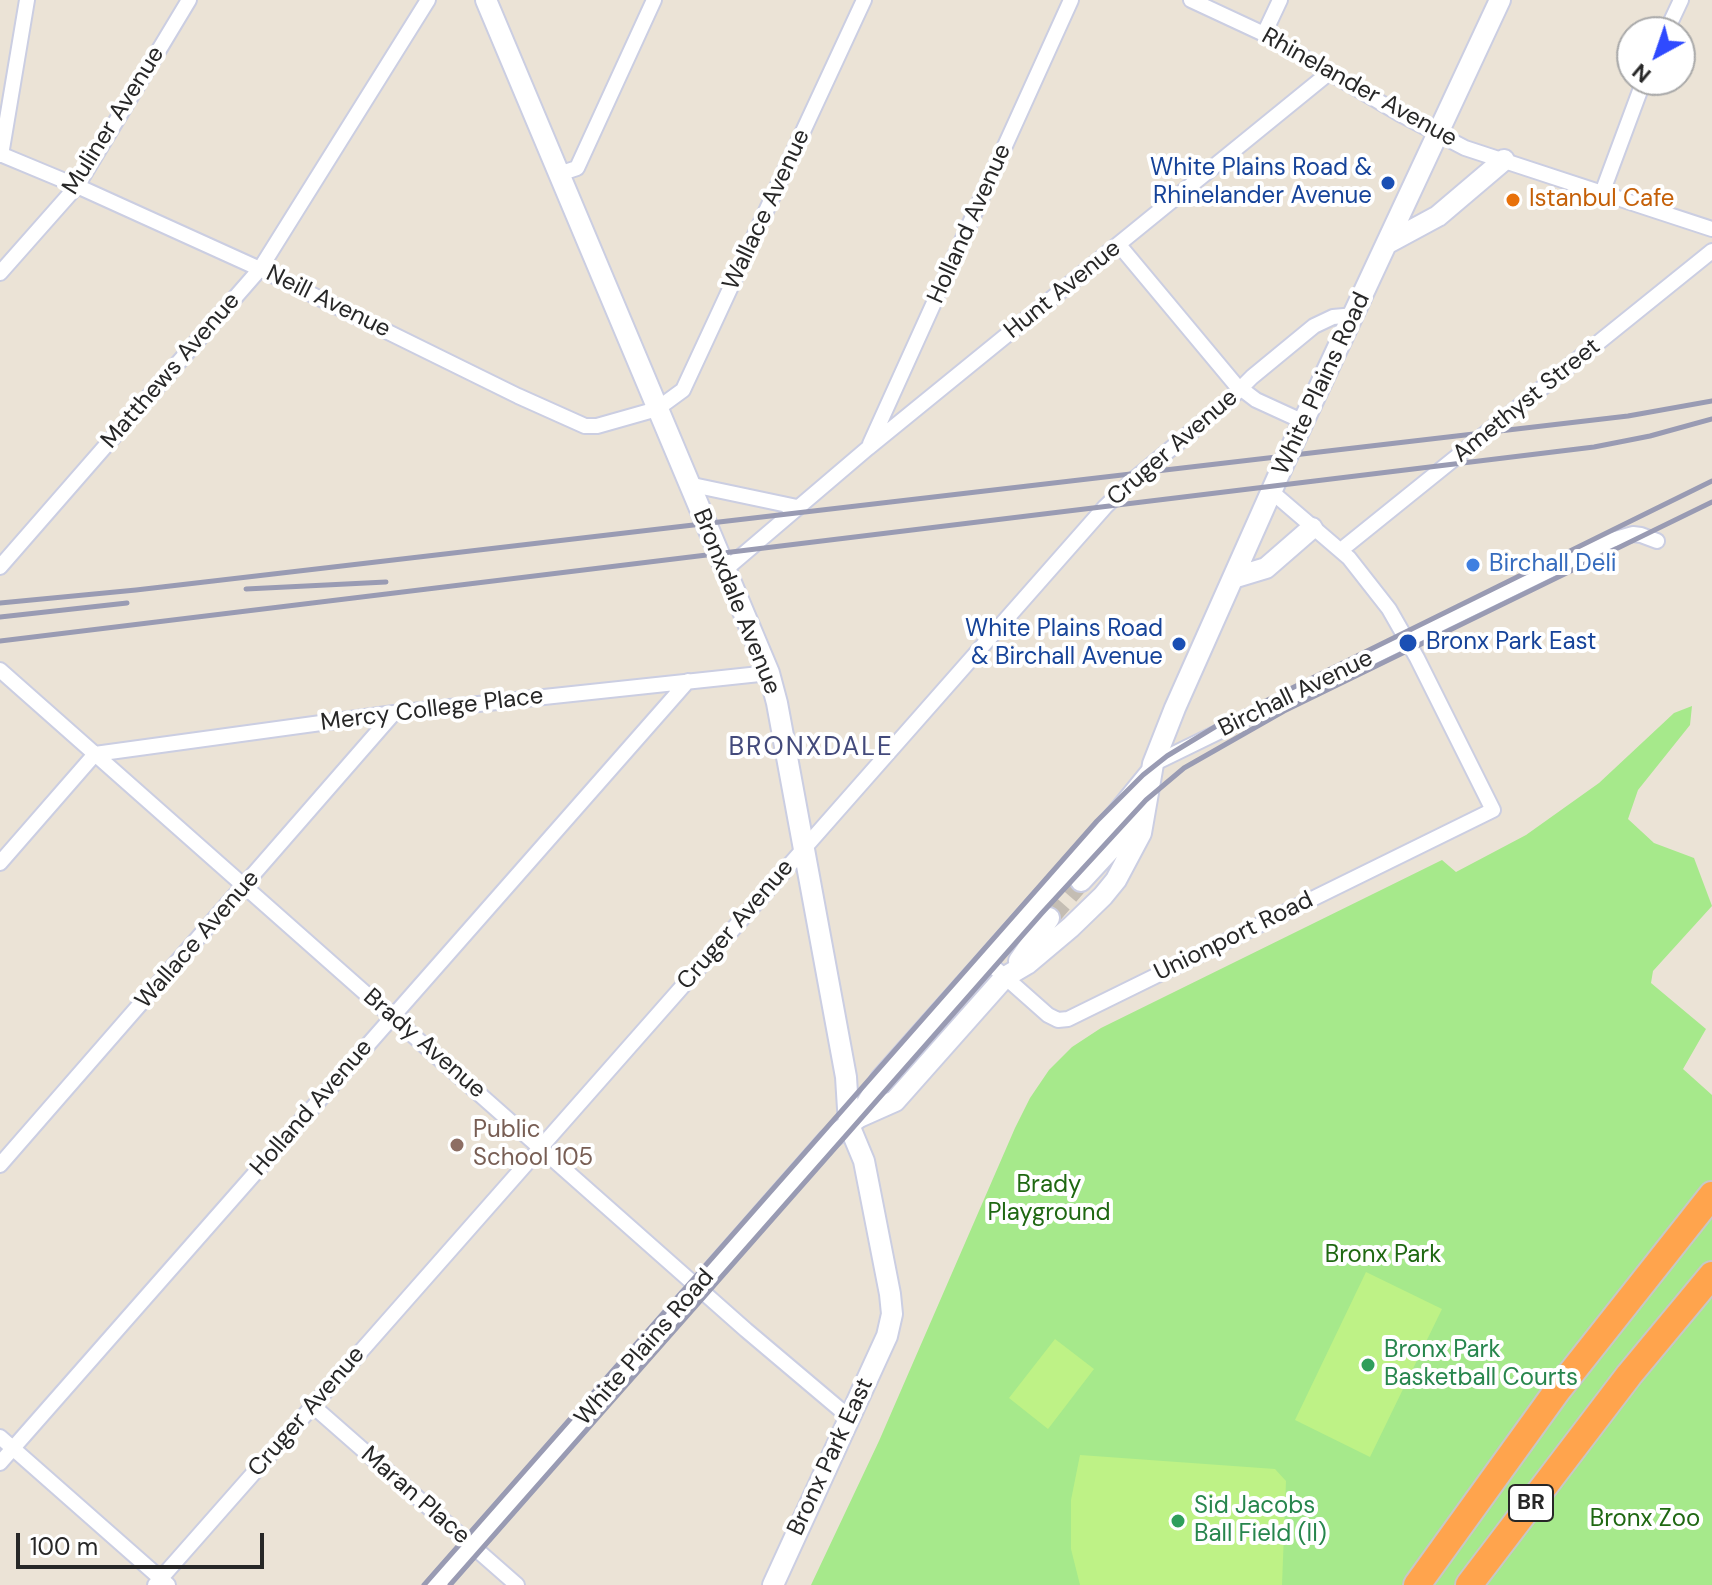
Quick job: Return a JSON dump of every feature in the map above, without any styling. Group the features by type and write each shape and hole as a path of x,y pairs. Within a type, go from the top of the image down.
{"highway":[{"name":"BR","path":"1417,1585 1557,1391 1712,1195"},
{"name":"BR","path":"1469,1585 1593,1422 1712,1275"},
{"path":"1492,1585 1554,1500 1593,1422"}],"main road":[{"name":"Bronxdale Avenue","path":"486,0 769,673 854,1121 888,1280 892,1305 889,1329"},
{"name":"White Plains Road","path":"1008,974 1027,964 1103,896 1141,833 1152,776 1175,708 1500,0"},
{"path":"1388,243 1438,216 1504,160"},
{"path":"1233,578 1266,568 1312,528"},
{"name":"White Plains Road","path":"1081,881 1118,841 1152,776"},
{"name":"White Plains Road","path":"854,1121 881,1079 1152,776"},
{"name":"White Plains Road","path":"437,1585 828,1140 854,1121 895,1101 1008,974 1049,918"},
{"name":"Bronx Park East","path":"773,1585 889,1329"}],"street":[{"path":"1,154 27,0"},
{"name":"Muliner Avenue","path":"0,273 77,186 189,0"},
{"name":"Matthews Avenue","path":"0,567 260,269 428,0"},
{"path":"559,174 577,168 654,0"},
{"name":"Wallace Avenue","path":"657,409 683,390 864,0"},
{"name":"Holland Avenue","path":"868,448 1071,0"},
{"name":"Rhinelander Avenue","path":"1191,0 1264,34 1465,148 1712,229"},
{"path":"1264,34 1280,0"},
{"name":"Hunt Avenue","path":"726,569 868,448 1330,72"},
{"path":"1602,193 1638,96"},
{"name":"Neill Avenue","path":"1,154 260,269 585,426 597,426 657,409"},
{"path":"1119,245 1240,389 1256,400 1304,422"},
{"name":"Amethyst Street","path":"1341,550 1712,251"},
{"name":"Cruger Avenue","path":"161,1583 540,1147 1105,507 1264,366 1321,321 1340,315 1355,315"},
{"path":"688,484 797,507"},
{"path":"1272,492 1341,550 1365,576 1407,640"},
{"name":"Birchall Avenue","path":"1152,776 1407,640 1612,540 1633,534 1657,541"},
{"name":"Unionport Road","path":"987,961 1008,974 1053,1019 1068,1019 1493,810 1407,640"},
{"name":"Brady Avenue","path":"0,670 849,1417"},
{"name":"Mercy College Place","path":"95,754 394,713 769,673"},
{"name":"Holland Avenue","path":"0,1463 688,681"},
{"name":"Wallace Avenue","path":"0,1165 394,713"},
{"path":"0,863 95,754"},
{"name":"Maran Place","path":"313,1406 517,1585"},
{"path":"0,1437 161,1583"}],"green space":[{"name":"Bronx Park","path":"1692,706 1690,725 1638,790 1628,819 1654,843 1694,858 1712,906 1653,971 1651,983 1706,1029 1683,1069 1712,1095 1712,1585 811,1585 879,1441 1015,1128 1049,1070 1072,1047 1101,1028 1442,860 1456,872 1526,835 1599,783 1674,713"},
{"name":"Bronx Park Basketball Courts","path":"1366,1272 1442,1309 1370,1457 1295,1420"},
{"path":"1055,1339 1094,1369 1048,1429 1009,1398"},
{"name":"Sid Jacobs Ball Field (II)","path":"1080,1455 1275,1469 1286,1481 1282,1585 1080,1585 1071,1549 1071,1500"}],"tunnel":[{"path":"1049,918 1081,881"}],"railway":[{"path":"0,603 136,590 1628,416 1712,401"},
{"path":"0,641 1594,447 1712,419"},
{"path":"424,1585 1097,821 1143,775 1167,756 1223,722 1712,481"},
{"path":"450,1585 1042,913 1146,800 1184,768 1284,711 1712,502"},
{"path":"246,589 386,582"},
{"path":"0,617 127,603"}],"place":[{"name":"White Plains Road & Rhinelander Avenue","path":"1388,183"},
{"name":"Istanbul Cafe","path":"1513,200"},
{"name":"Birchall Deli","path":"1473,565"},
{"name":"Bronx Park East","path":"1408,643"},
{"name":"White Plains Road & Birchall Avenue","path":"1179,644"},
{"name":"Public School 105","path":"457,1145"},
{"name":"Bronx Park Basketball Courts","path":"1368,1365"},
{"name":"Sid Jacobs Ball Field (II)","path":"1178,1521"}],"district":[{"name":"BRONXDALE","path":"811,748"}],"park label":[{"name":"Brady Playground","path":"1049,1200"},
{"name":"Bronx Zoo","path":"1645,1520"}]}
